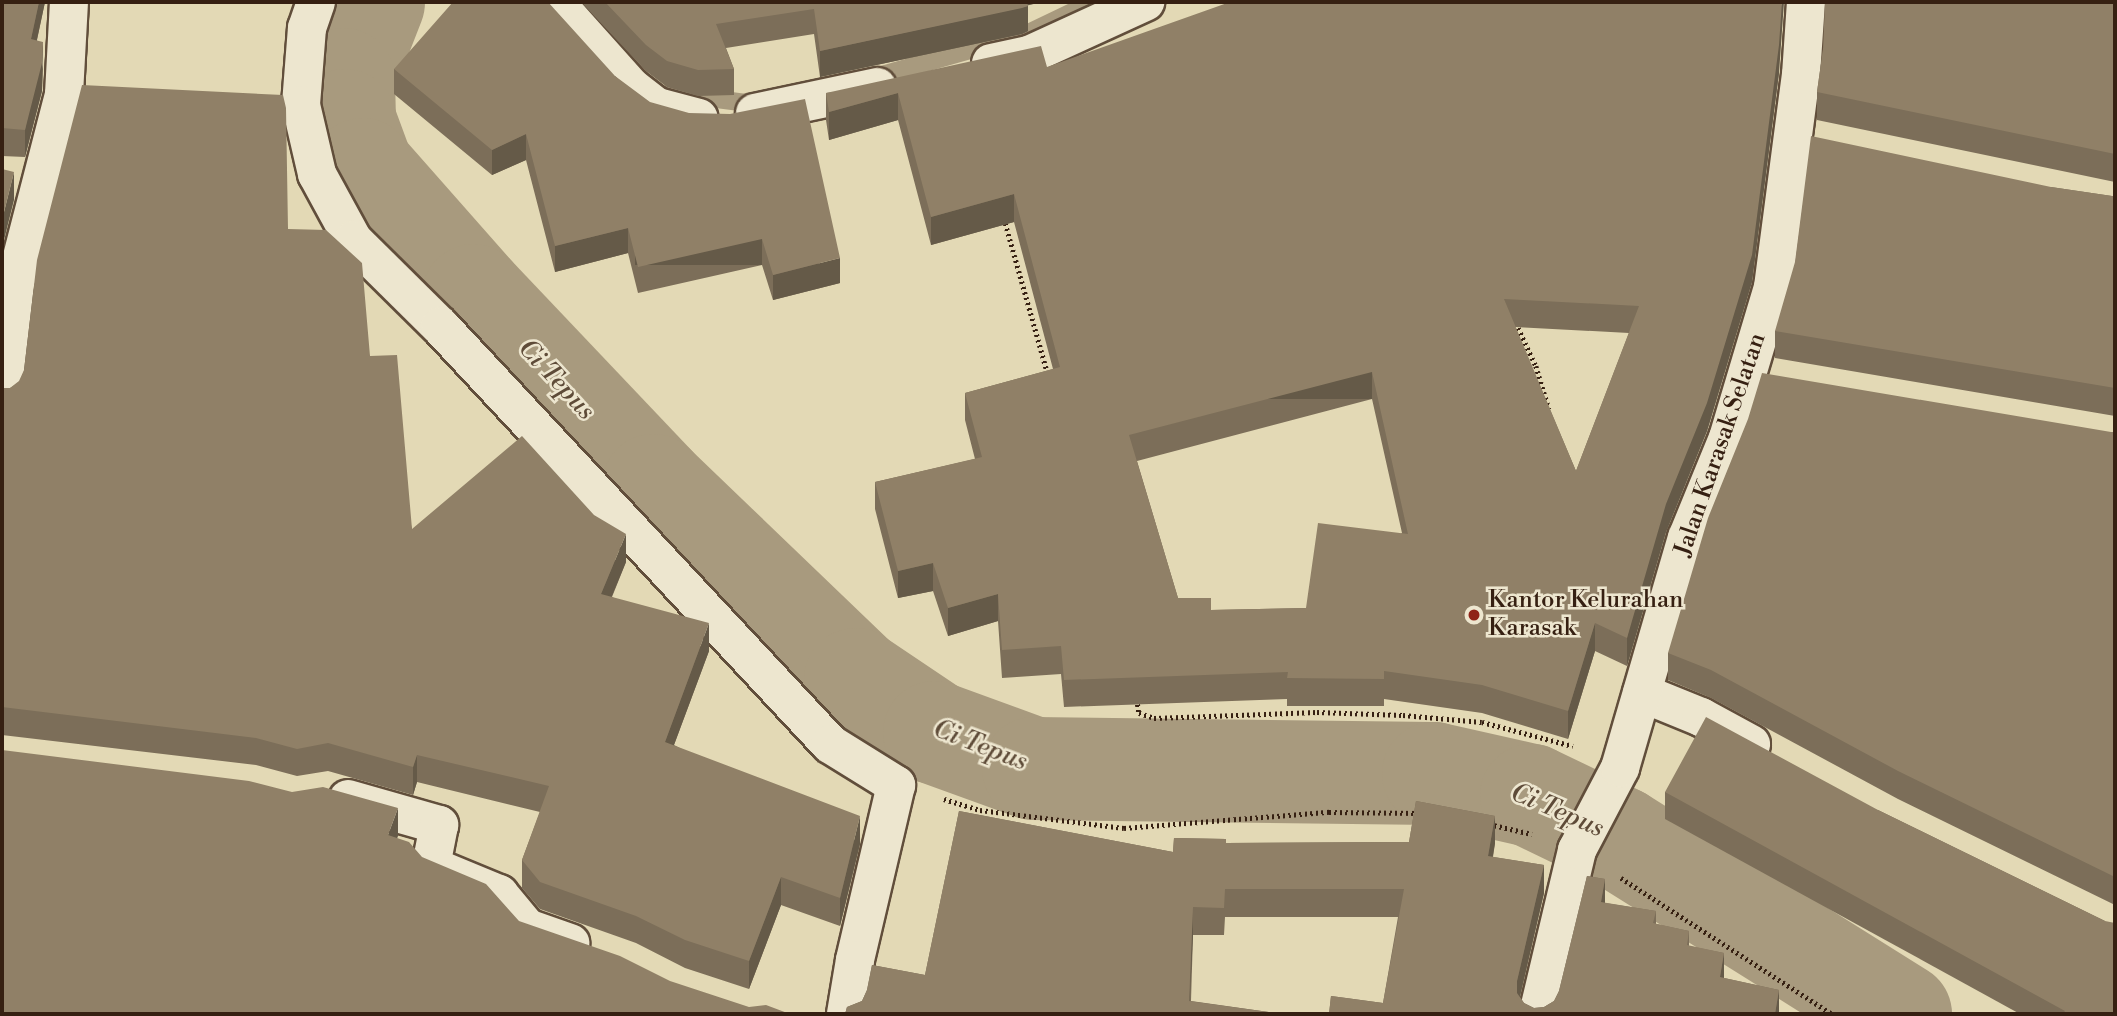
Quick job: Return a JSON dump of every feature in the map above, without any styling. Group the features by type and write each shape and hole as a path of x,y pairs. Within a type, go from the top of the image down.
{"street":[{"path":"2,388 15,284 64,93 69,2"},
{"path":"316,2 307,28 301,105 317,174 353,240 440,326 830,744 896,785 855,960 846,1014"},
{"path":"555,2 631,87 657,107 695,118 730,118 908,80"},
{"path":"963,69 1029,55 1144,2"},
{"name":"Jalan Karasak Selatan","path":"1538,1014 1582,841 1620,763 1688,538 1728,438 1773,287 1801,75 1806,2"},
{"path":"1792,137 1831,145"},
{"path":"2,176 43,182"},
{"path":"1747,376 1788,383"},
{"path":"1642,693 1701,717 1783,761"},
{"path":"310,796 323,792 439,825 431,866 499,894 527,928 603,955"}],"path":[{"path":"1003,213 1051,383"},
{"path":"1514,318 1536,366 1552,418"},
{"path":"1136,689 1139,713 1154,718 1317,712 1482,722 1620,763"},
{"path":"896,785 980,810 1124,828 1329,812 1421,813"},
{"path":"1476,822 1582,841 1832,1014"}],"building":[{"path":"2,2 39,2 31,39 43,42 42,63 25,130 2,128"},
{"path":"453,2 548,2 615,76 650,102 689,113 730,114 805,99 840,258 773,275 762,239 638,267 628,228 555,246 526,134 492,150 394,69"},
{"path":"605,2 1027,2 1028,6 820,51 814,9 716,24 734,69 698,70 667,61 646,45"},
{"path":"1230,2 1782,2 1752,255 1707,403 1666,504 1627,638 1595,623 1568,711 1482,685 1384,671 1384,679 1287,678 1288,672 1064,680 1061,646 1002,650 998,594 948,608 933,563 898,571 875,482 982,457 965,393 1060,367 1014,194 931,217 898,93 829,112 826,93 1041,46 1047,67","holes":["1504,299 1639,306 1576,471","1372,372 1408,534 1318,523 1306,608 1211,610 1211,598 1178,598 1129,435"]},
{"path":"1825,2 2115,2 2115,154 1817,92 1823,49"},
{"path":"82,85 283,95 286,108 288,229 326,230 362,263 370,356 397,355 412,529 522,436 594,515 626,534 601,594 709,623 665,742 860,816 840,898 781,877 749,961 685,940 636,916 540,882 522,860 549,786 417,755 413,767 328,743 297,749 256,738 2,707 2,388 10,388 19,381 24,370 37,260"},
{"path":"1811,136 2051,187 2115,196 2115,388 1775,331 1795,262"},
{"path":"2,169 14,172 2,220"},
{"path":"1762,373 2115,432 2115,877 1898,771 1711,670 1668,653 1708,518 1748,419"},
{"path":"1706,717 1878,810 2105,921 2115,923 2115,1014 2063,1014 2065,1011 1665,792"},
{"path":"2,750 249,781 292,792 323,787 398,808 388,835 409,842 422,857 486,884 519,921 620,956 670,981 749,1007 766,1005 790,1014 2,1014"},
{"path":"1416,801 1495,816 1488,856 1544,865 1517,981 1517,993 1524,1003 1534,1008 1544,1007 1554,1001 1559,991 1587,876 1605,879 1601,902 1656,911 1653,923 1689,931 1687,945 1724,953 1720,977 1779,990 1775,1014 1329,1014 1331,996 1383,1003 1404,889 1225,889 1224,908 1193,907 1189,1001 1283,1014 845,1014 847,1007 862,1001 872,965 925,975 959,811 1173,852 1174,838 1226,839 1226,843 1409,842"}],"waterway":[{"name":"Ci Tepus","path":"373,2 343,79 344,120 362,169 473,295 653,485 855,679 934,732 1033,768 1433,773 1531,795 1618,837 1900,1014"},
{"path":"868,79 1026,34 1093,2"},
{"path":"670,93 763,105"}],"place":[{"name":"Kantor Kelurahan Karasak","path":"1474,615"}]}
